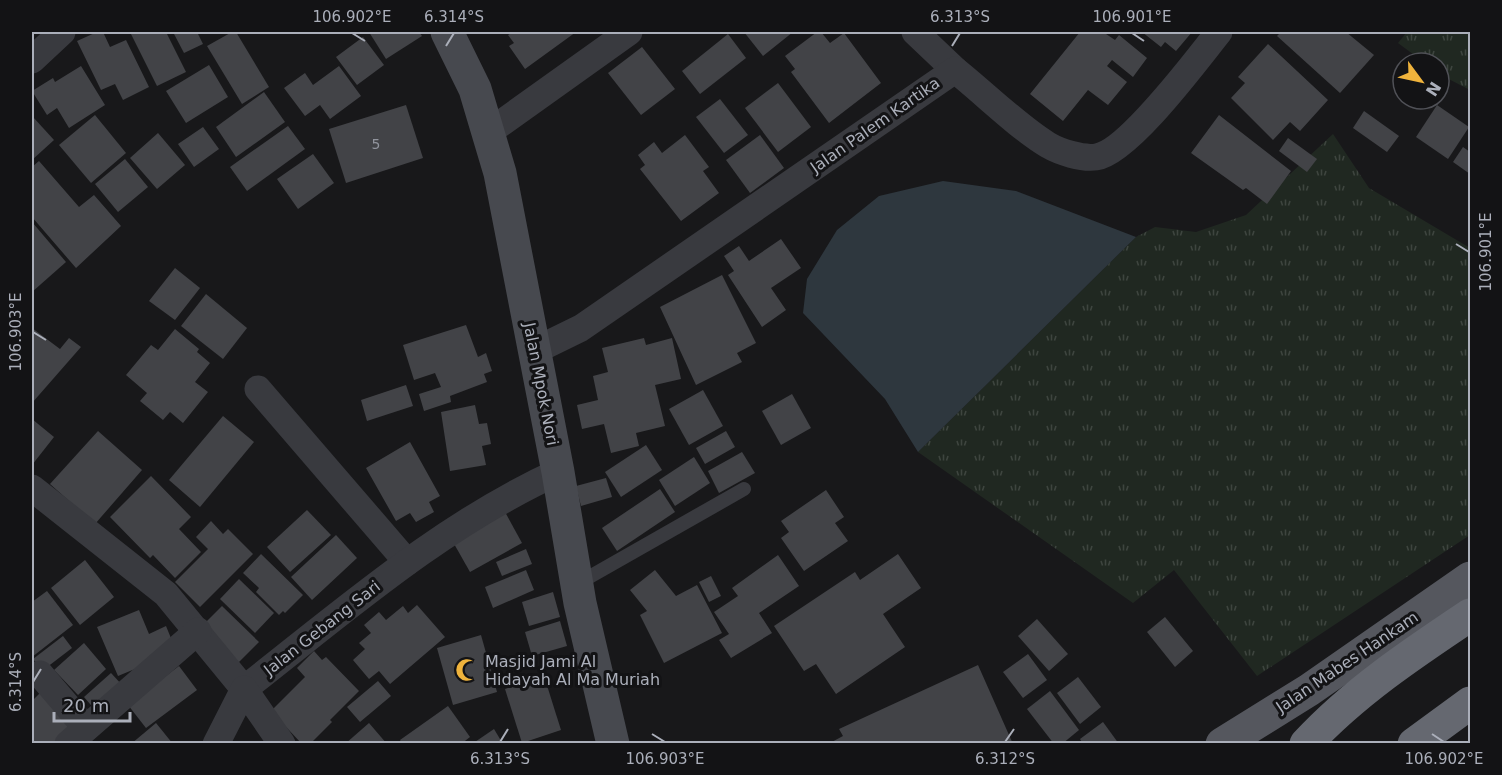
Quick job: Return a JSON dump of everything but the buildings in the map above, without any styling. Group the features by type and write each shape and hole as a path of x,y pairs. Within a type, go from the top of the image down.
{"highway":[{"path":"1306,744 1321,728 1410,655 1470,615"},
{"path":"1414,744 1470,703"}],"main road":[{"name":"Jalan Mpok Nori","path":"447,32 474,89 500,173 558,472 577,584 613,744"},
{"name":"Jalan Mabes Hankam","path":"1222,744 1309,690 1470,578"}],"street":[{"path":"489,132 629,32"},
{"path":"915,32 955,70"},
{"name":"Jalan Palem Kartika","path":"534,351 581,328 955,70 1048,145 1080,156 1097,157 1116,147 1143,122 1220,32"},
{"path":"258,389 407,562"},
{"name":"Jalan Gebang Sari","path":"244,689 407,562 516,491 558,472"},
{"path":"32,488 166,594 244,689 282,744"},
{"path":"40,674 77,736 198,631"},
{"path":"216,744 244,689"}],"lane":[{"path":"577,584 744,489"}],"green space":[{"path":"1407,32 1470,32 1470,90 1451,80 1451,51 1409,51 1398,43"},
{"path":"1333,134 1369,188 1470,248 1470,535 1257,676 1174,570 1133,603 918,452 1136,237 1155,227 1196,232 1246,215"}],"shaded area":[{"path":"943,181 1016,191 1136,237 918,452 885,399 803,313 807,279 837,230 879,196"}],"place":[{"name":"Masjid Jami Al Hidayah Al Ma Muriah","path":"467,670"}]}
